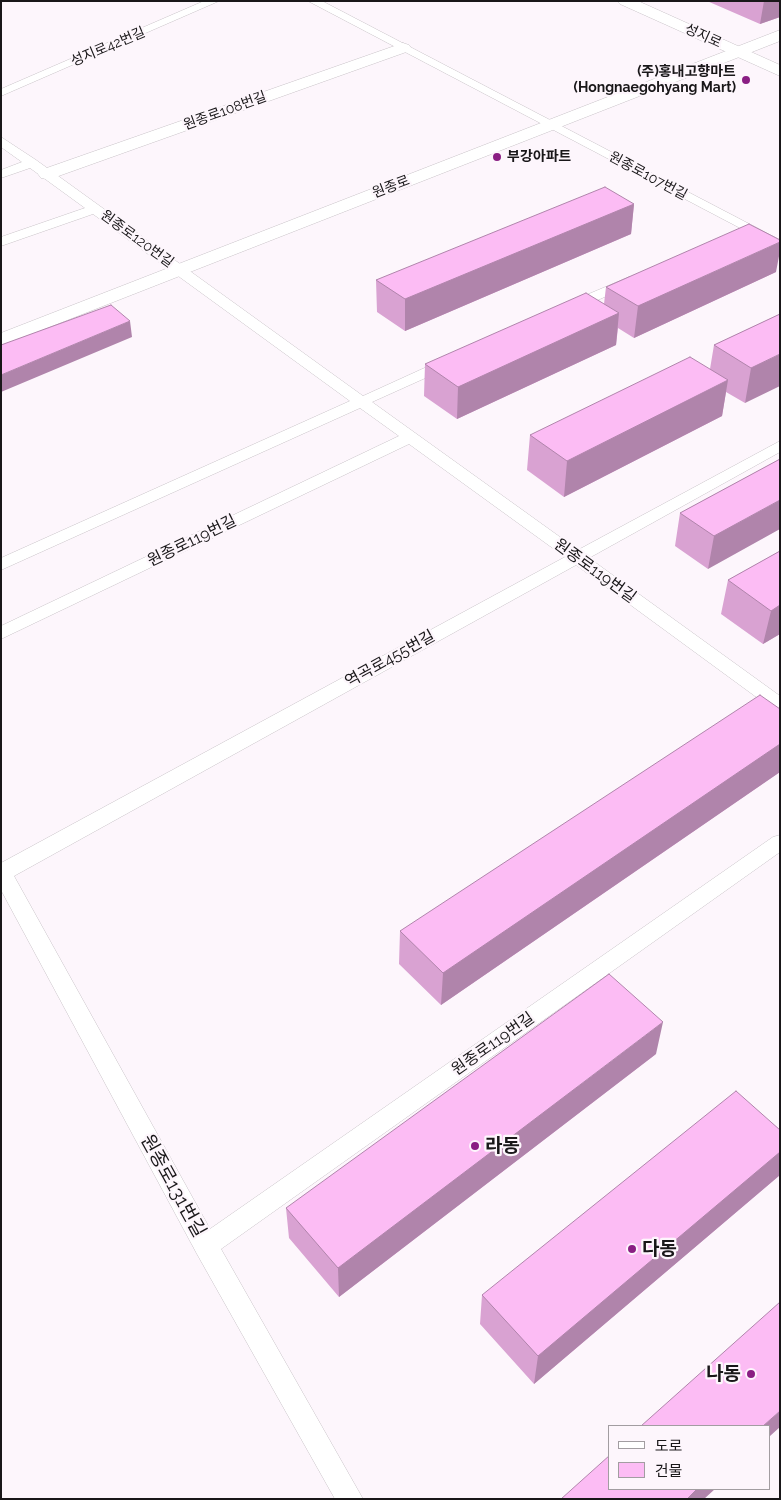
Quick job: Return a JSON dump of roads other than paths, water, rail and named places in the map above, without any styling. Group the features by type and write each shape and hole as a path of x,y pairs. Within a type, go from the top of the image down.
{"street":[{"name":"성지로","path":"626,1 780,71"},
{"name":"원종로","path":"1,340 780,35"},
{"name":"원종로108번길","path":"48,174 403,48"}],"lane":[{"name":"성지로42번길","path":"1,94 214,1"},
{"path":"314,1 550,125"},
{"name":"원종로107번길","path":"550,125 780,245"},
{"name":"원종로120번길","path":"1,141 180,270"},
{"path":"1,174 32,164"},
{"name":"원종로120번길","path":"1,242 95,209"},
{"path":"728,236 746,228"},
{"name":"원종로119번길","path":"180,270 780,705"},
{"path":"558,313 639,276"},
{"path":"1,565 460,357"},
{"name":"원종로119번길","path":"1,633 410,437"},
{"name":"역곡로455번길","path":"2,872 780,446"},
{"name":"원종로119번길","path":"206,1246 780,842"},
{"name":"원종로131번길","path":"2,872 206,1246 350,1499"}],"place":[{"name":"(주)홍내고향마트 (Hongnaegohyang Mart)","path":"746,80"},
{"name":"부강아파트","path":"497,157"},
{"name":"라동","path":"475,1146"},
{"name":"다동","path":"632,1249"},
{"name":"나동","path":"751,1374"}]}
